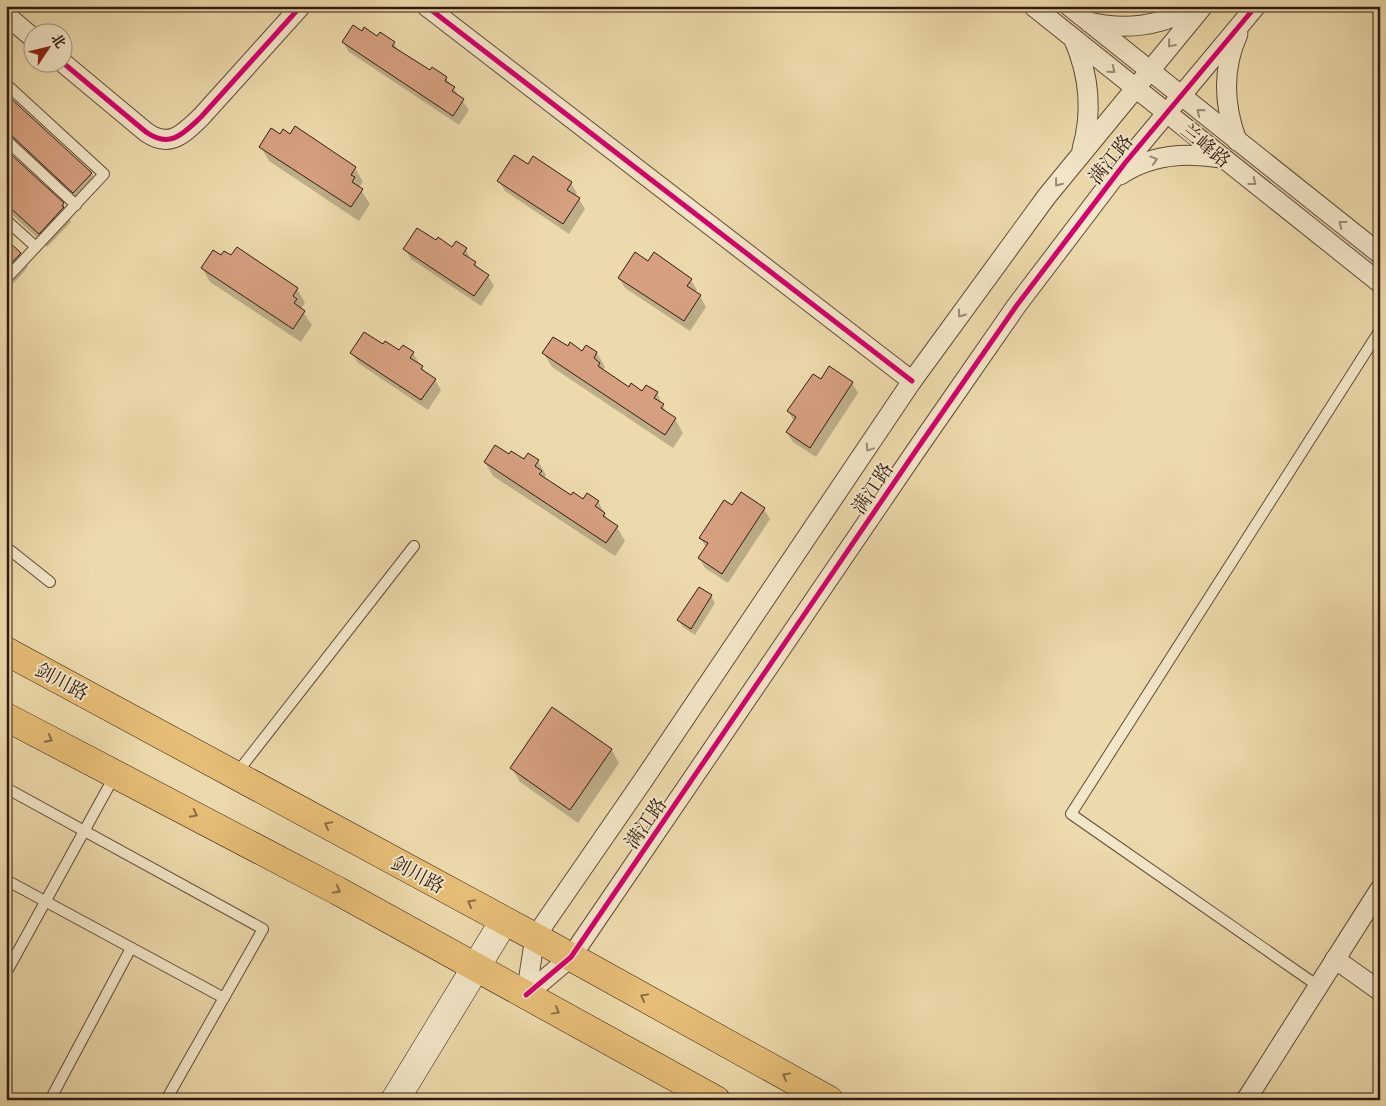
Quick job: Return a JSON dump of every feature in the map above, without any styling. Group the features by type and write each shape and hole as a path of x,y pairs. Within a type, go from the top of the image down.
{"highway":[{"name":"剑川路","path":"6,651 535,937 829,1100"},
{"path":"6,717 329,886 716,1100"}],"street":[{"path":"72,70 146,132 160,140 172,139 185,132 201,117 301,6"},
{"path":"426,6 912,381"},
{"name":"兰峰路","path":"1034,6 1221,158 1380,283"},
{"name":"兰峰路","path":"1069,6 1237,142 1380,254"},
{"path":"1088,21 1119,27 1143,26 1167,20 1196,6"},
{"name":"满江路","path":"526,995 535,937 878,434 912,381 1016,238 1081,154 1203,6"},
{"path":"1237,142 1226,100 1227,70 1236,40 1253,9"},
{"name":"满江路","path":"526,995 571,957 954,394 1043,269 1110,182 1253,9"},
{"path":"6,15 22,29"},
{"path":"1073,38 1084,68 1089,100 1087,127 1081,154"},
{"path":"1110,182 1125,172 1157,158 1189,154 1221,158"},
{"path":"1246,1100 1380,889"},
{"path":"395,1100 504,921"},
{"path":"1335,959 1380,991"}],"lane":[{"path":"6,84 104,174 6,279"},
{"path":"6,140 76,205"},
{"path":"6,220 36,247"},
{"path":"1318,986 1071,814 1380,330"},
{"path":"236,775 414,546"},
{"path":"6,547 50,582"},
{"path":"6,973 115,774"},
{"path":"6,788 263,929 166,1100"},
{"path":"6,880 224,998"},
{"path":"50,1100 132,948"}],"building":[{"path":"353,25 362,31 364,27 377,36 380,32 395,42 392,46 430,70 432,67 447,77 445,81 455,87 452,91 464,99 453,116 342,42"},
{"path":"6,94 92,173 73,193 11,135 6,133"},
{"path":"295,126 356,167 351,175 355,177 352,182 363,189 351,207 259,147 271,128 280,134 283,129 290,134"},
{"path":"6,150 64,203 62,206 64,207 39,234 6,204"},
{"path":"514,155 528,164 533,156 572,182 567,190 580,198 563,224 497,181"},
{"path":"417,228 436,240 438,237 452,247 456,241 467,248 463,254 476,262 474,265 489,275 474,296 403,249"},
{"path":"6,239 21,253 6,269"},
{"path":"237,247 298,288 293,296 297,299 294,303 305,311 293,329 201,268 213,250 221,255 224,251 231,255"},
{"path":"635,252 648,261 654,252 692,279 687,286 701,295 684,321 618,278"},
{"path":"364,332 383,344 385,341 399,350 403,345 414,352 410,358 423,366 421,369 436,379 421,400 350,353"},
{"path":"553,337 568,346 570,342 582,351 586,345 597,352 594,358 600,363 598,366 629,387 631,383 642,391 646,385 658,392 654,398 664,404 661,408 676,418 665,435 542,353"},
{"path":"829,366 853,382 810,448 786,432 796,417 787,411 813,374 821,379"},
{"path":"495,445 509,454 511,451 524,459 528,453 539,460 535,466 542,471 539,474 571,495 573,492 583,499 587,493 599,501 595,506 605,513 603,516 618,526 606,543 484,462"},
{"path":"741,492 765,508 722,574 698,558 708,543 699,538 724,500 732,505"},
{"path":"699,587 712,595 691,629 677,620"},
{"path":"552,707 612,749 570,810 510,768"}],"cycle path":[{"path":"72,70 146,132 155,137 169,139 182,134 201,117 301,6"},
{"path":"426,6 912,381"},
{"path":"526,995 571,957 1017,305 1125,163 1256,6"}]}
